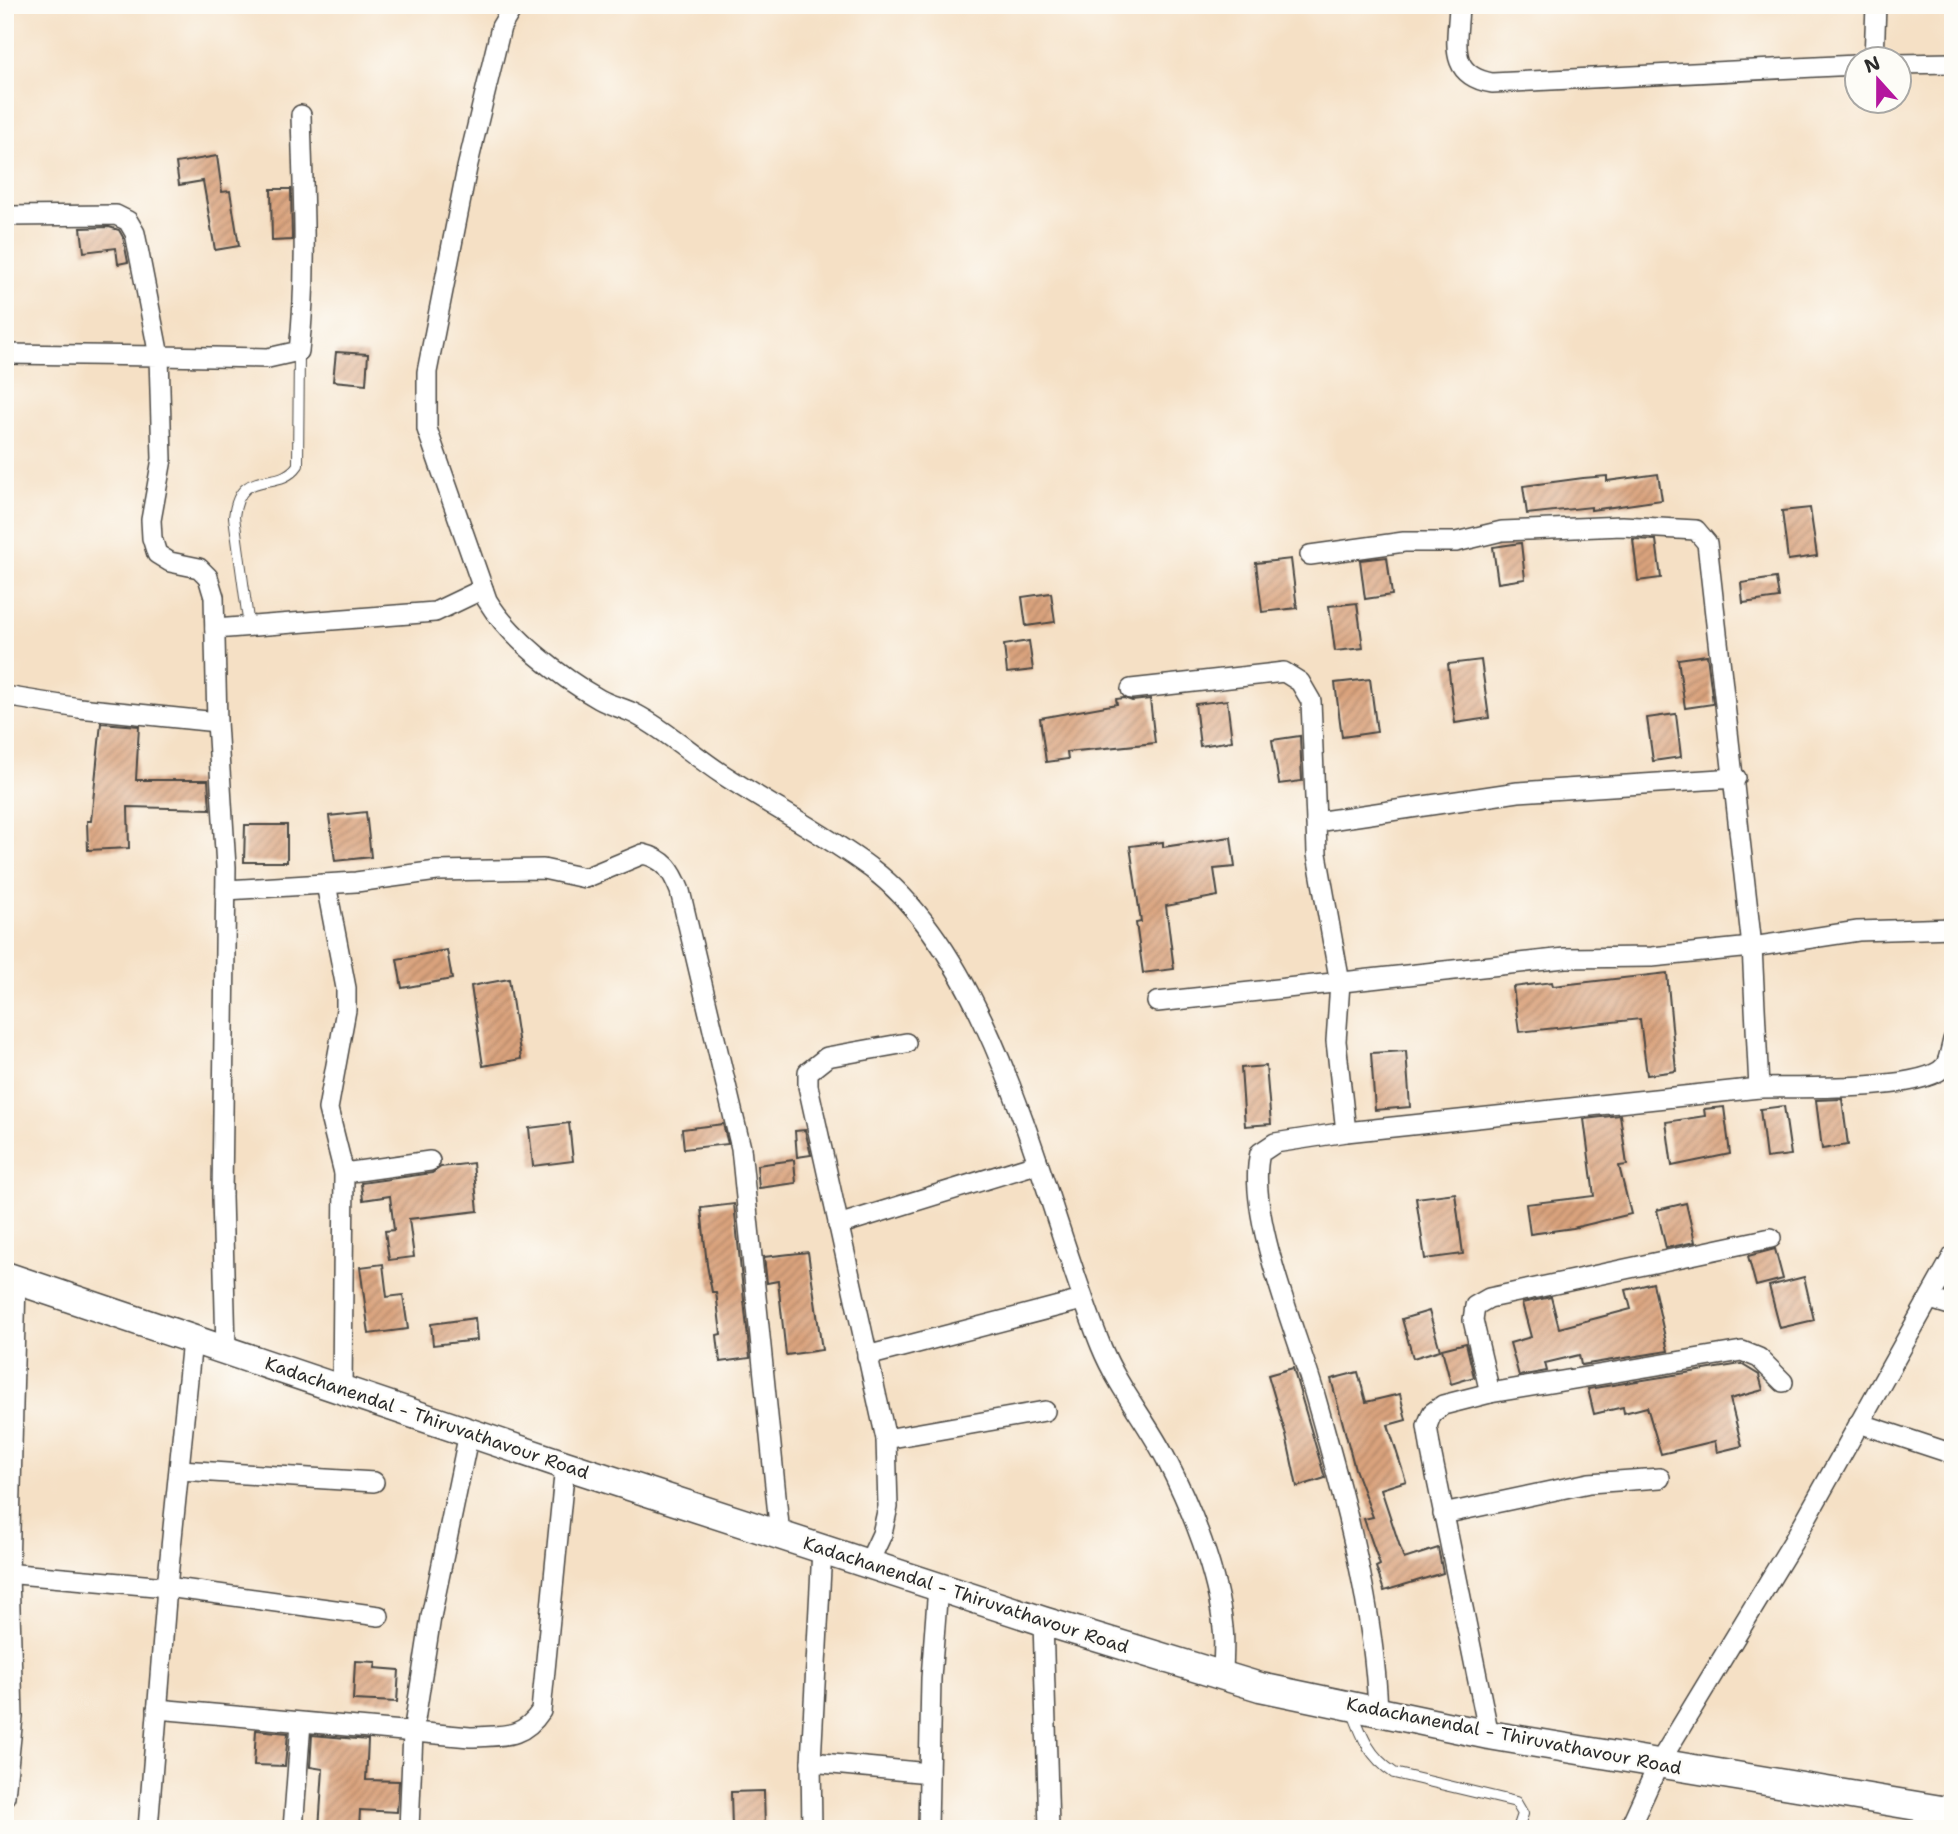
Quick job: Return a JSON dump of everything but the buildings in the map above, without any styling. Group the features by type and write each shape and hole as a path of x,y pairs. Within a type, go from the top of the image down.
{"main road":[{"name":"Kadachanendal - Thiruvathavour Road","path":"10,1278 565,1465 869,1562 1043,1621 1223,1676 1489,1735 1860,1799 1953,1812"}],"street":[{"path":"514,5 501,27 467,168 427,372 428,429 483,589 499,620 520,642 599,699 637,715 718,771 872,870 916,909 956,968 999,1057 1082,1300 1114,1378 1167,1460 1188,1509 1220,1608 1224,1631 1223,1676"},
{"path":"1459,5 1457,61 1465,73 1478,81 1492,83 1842,66"},
{"path":"1874,46 1875,5"},
{"path":"1912,64 1953,64"},
{"path":"5,354 268,358 299,351 303,319 304,244 301,115"},
{"path":"5,216 116,215 128,221 139,245 159,356 162,458 151,520 152,538 157,554 170,562 199,568 208,577 214,597 217,722 226,890 222,1196 226,1349"},
{"path":"1310,555 1404,542 1456,542 1502,531 1622,526 1696,530 1707,543 1736,778 1752,947 1759,1088"},
{"path":"215,629 435,612 483,589"},
{"path":"1131,689 1284,673 1300,682 1311,701 1317,854 1340,983 1336,1041 1346,1132"},
{"path":"5,696 79,708 217,722"},
{"path":"1316,822 1518,792 1736,778"},
{"path":"226,890 326,884 437,871 543,869 585,877 643,854 664,862 673,873 684,905 741,1147 780,1535"},
{"path":"326,884 346,988 346,1010 328,1109 344,1173 342,1389"},
{"path":"1157,1002 1264,988 1340,983 1564,958 1652,957 1752,947 1858,930 1953,928"},
{"path":"1378,1711 1376,1652 1342,1494 1315,1396 1282,1294 1261,1210 1255,1172 1260,1153 1275,1143 1346,1132 1759,1088 1905,1083 1930,1075 1945,1066 1953,1040"},
{"path":"869,1562 888,1507 886,1439 807,1086 808,1072 827,1057 906,1044"},
{"path":"344,1173 430,1160"},
{"path":"838,1224 1036,1164"},
{"path":"1490,1393 1473,1320 1475,1306 1489,1298 1771,1238"},
{"path":"1629,1829 1659,1763 1745,1623 1953,1256"},
{"path":"5,1796 13,1717 7,1573 10,1278"},
{"path":"1930,1299 1953,1306"},
{"path":"867,1356 1082,1300"},
{"path":"148,1829 167,1587 192,1340"},
{"path":"1489,1735 1427,1426 1432,1413 1443,1405 1490,1393 1742,1351 1759,1358 1783,1382"},
{"path":"886,1439 1045,1410"},
{"path":"1859,1423 1953,1454"},
{"path":"409,1829 413,1732 431,1617 469,1433"},
{"path":"157,1709 470,1737 517,1734 531,1726 541,1711 565,1465"},
{"path":"180,1469 374,1482"},
{"path":"1443,1514 1589,1483 1660,1478"},
{"path":"813,1829 811,1762 822,1549"},
{"path":"7,1573 167,1587 379,1616"},
{"path":"928,1829 931,1678 939,1587"},
{"path":"1043,1621 1049,1829"},
{"path":"293,1829 300,1723"},
{"path":"811,1762 929,1773"}],"lane":[{"path":"249,627 234,517 236,503 247,486 284,476 298,465 299,351"},
{"path":"1351,1706 1370,1753 1383,1766 1394,1773 1516,1802 1523,1814 1518,1829"}]}
